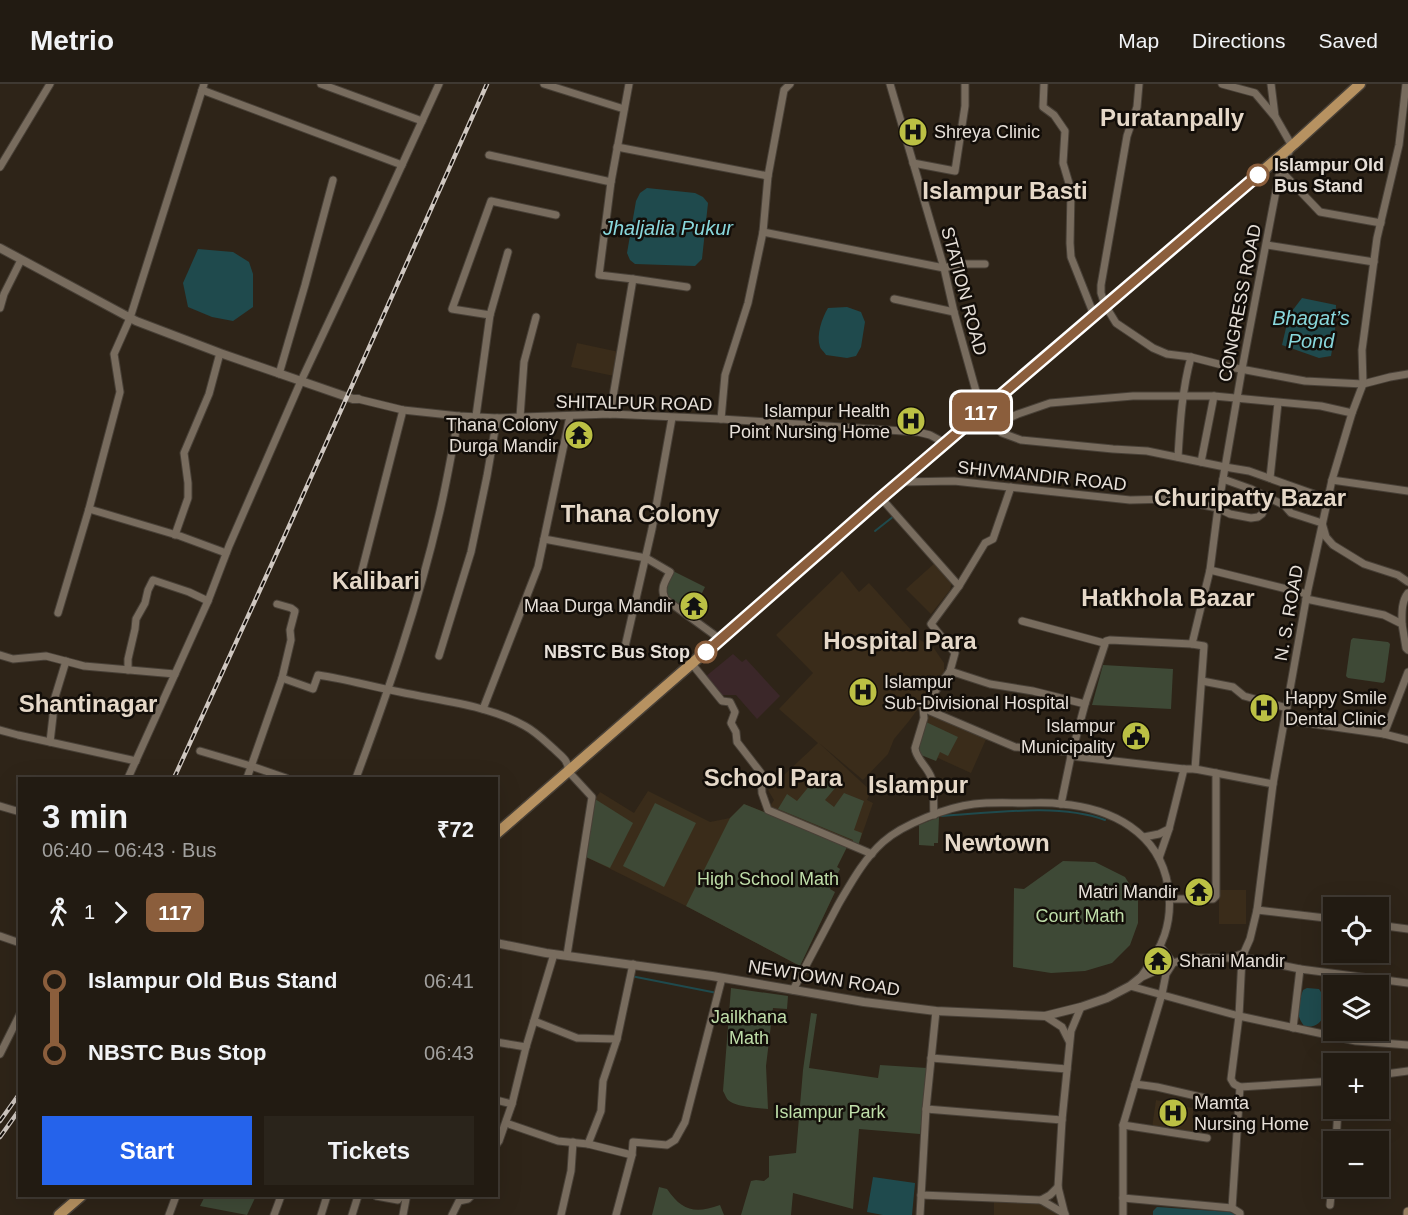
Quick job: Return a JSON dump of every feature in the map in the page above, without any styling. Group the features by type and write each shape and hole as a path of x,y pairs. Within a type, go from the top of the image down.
{"main road":[{"path":"498,832 961,429 980,407 1105,306 1292,146 1360,84"},
{"path":"60,1215 80,1197"}],"street":[{"path":"0,167 50,84"},
{"path":"321,84 422,121"},
{"path":"128,777 208,601 226,553 301,381 439,84"},
{"path":"544,84 624,109"},
{"path":"629,84 611,182 599,275 687,287"},
{"path":"721,419 725,375 748,303 764,232 768,176 784,90 790,84"},
{"name":"STATION ROAD","path":"890,84 944,268 980,407"},
{"path":"913,163 955,171 965,106 965,84"},
{"path":"1044,84 1043,107 1054,115 1065,131 1063,163 1071,190 1071,257 1094,315"},
{"path":"1139,84 1137,107 1127,136 1101,285 1105,306 1116,323 1153,348 1167,354 1305,381 1363,384 1408,374"},
{"path":"1222,84 1255,93 1276,118 1292,146"},
{"path":"1271,84 1276,118"},
{"path":"1363,384 1362,350 1374,262 1399,145 1406,84"},
{"path":"58,613 120,392 114,354 130,318 203,87 402,165"},
{"name":"CONGRESS ROAD","path":"1192,644 1210,570 1218,508 1242,369 1280,171 1292,146"},
{"path":"617,147 768,176"},
{"path":"489,155 611,182"},
{"path":"1280,171 1320,212 1381,223"},
{"path":"279,374 333,180"},
{"path":"490,315 452,309 491,201 556,215"},
{"path":"764,232 944,268 960,264 985,264"},
{"path":"1267,245 1374,262"},
{"path":"0,248 130,318 279,374 358,399"},
{"path":"476,416 490,315 508,252"},
{"path":"0,308 4,294 21,260"},
{"path":"610,414 633,279"},
{"path":"894,299 954,312"},
{"path":"520,417 524,362 536,317"},
{"path":"175,535 188,498 184,453 209,394 220,353"},
{"path":"1178,457 1182,396 1191,357"},
{"name":"N. S. ROAD","path":"1240,1087 1231,1079 1239,1016 1243,955 1250,939 1257,910 1273,784 1306,596 1332,480 1352,412 1363,384"},
{"path":"961,429 977,429 994,425 1050,403 1133,396 1214,396 1321,406 1352,412"},
{"path":"1201,462 1214,396"},
{"name":"SHITALPUR ROAD","path":"358,399 403,410 459,416 497,418 610,414 721,419 918,432 945,443"},
{"path":"1270,478 1278,403"},
{"path":"980,407 1002,433 1021,440 1147,451 1249,471 1328,499"},
{"path":"359,582 403,410"},
{"path":"356,777 389,690 416,598 439,515 459,416"},
{"path":"483,709 538,567 570,416"},
{"path":"440,656 471,552 497,418"},
{"path":"624,651 646,558 672,418"},
{"path":"1223,479 1284,505 1292,513 1322,522 1326,537 1333,545 1364,564 1398,575 1408,582"},
{"path":"1332,480 1408,491"},
{"name":"SHIVMANDIR ROAD","path":"899,483 954,481 1130,500 1172,499 1218,508 1230,514 1251,518 1262,514 1269,498"},
{"path":"934,815 930,775 915,752 915,748 924,718 923,708 950,671 955,653 931,624 959,586 985,543 993,539 1011,487"},
{"path":"881,498 959,586"},
{"path":"89,509 226,553"},
{"path":"544,540 646,558 670,572 662,587 665,599 720,639"},
{"path":"1210,570 1384,615 1402,624"},
{"path":"128,670 136,619 145,603 153,580 208,601"},
{"path":"1408,594 1402,609 1402,624 1408,650"},
{"path":"247,777 282,678 291,640 290,630 295,611 277,604"},
{"path":"1022,621 1104,643 1110,640 1204,646 1195,769"},
{"path":"1061,804 1071,754 1104,643"},
{"path":"0,655 13,659 46,656 84,666 175,674"},
{"path":"50,742 52,707 66,661"},
{"path":"692,664 722,701 730,702 735,712 731,723 736,732 737,742 761,773 762,794 768,810 872,854"},
{"path":"950,671 990,684 1033,691 1085,704"},
{"path":"1384,734 1408,672"},
{"path":"282,678 313,689 318,675 344,679 483,709 519,723 541,737 564,759 568,764 568,771 592,797 567,955"},
{"path":"1202,681 1233,687 1244,696 1287,708"},
{"path":"923,708 1015,747 1195,769 1273,784"},
{"path":"1285,720 1384,734 1408,740"},
{"path":"0,729 136,761"},
{"path":"200,751 283,777"},
{"path":"1159,858 1185,769"},
{"path":"1170,900 1212,899 1216,896 1216,773"},
{"path":"793,990 853,880 884,841 903,828 934,815 979,803 1061,804 1089,809 1110,815 1132,827 1144,837 1153,847 1166,872 1170,900 1169,920 1160,946 1153,961 1140,978"},
{"path":"0,806 18,811"},
{"path":"1144,837 1169,829"},
{"path":"1257,910 1323,918"},
{"path":"1389,926 1408,929"},
{"path":"0,936 18,943"},
{"name":"NEWTOWN ROAD","path":"498,944 864,1002 936,1011 1045,1016 1107,998 1140,978"},
{"path":"1160,946 1173,963"},
{"path":"498,1140 512,1104 526,1047 554,954"},
{"path":"1140,978 1189,958 1230,958 1243,955 1300,969 1408,983"},
{"path":"1123,1215 1123,1125 1166,974 1173,963"},
{"path":"588,1144 601,1110 603,1081 617,1039 633,964"},
{"path":"1293,1028 1300,969"},
{"path":"616,1215 632,1155 633,1142 667,1145 675,1140 685,1122 722,978"},
{"path":"1130,986 1239,1016 1293,1028 1356,1041 1408,1045"},
{"path":"1065,1214 1058,1187 1062,1120 1069,1041 1081,1007"},
{"path":"920,1215 926,1109 936,1011"},
{"path":"1045,1016 1062,1027 1069,1041"},
{"path":"0,1054 3,1040 18,1017"},
{"path":"534,1021 577,1038 617,1039"},
{"path":"498,1042 526,1047"},
{"path":"931,1058 1067,1069"},
{"path":"1389,1074 1408,1071"},
{"path":"1232,1208 1240,1087 1323,1082"},
{"path":"1135,1084 1205,1098"},
{"path":"498,1100 512,1104"},
{"path":"926,1109 1062,1120"},
{"path":"506,1123 558,1141 588,1144 632,1155"},
{"path":"1123,1125 1207,1138"},
{"path":"561,1215 571,1171 573,1142"},
{"path":"1041,1200 1058,1187"},
{"path":"921,1195 1041,1200 1065,1214"},
{"path":"169,1215 176,1197"},
{"path":"274,1215 280,1197"},
{"path":"321,1215 327,1197"},
{"path":"352,1215 358,1197"},
{"path":"382,1197 398,1200 400,1197"},
{"path":"403,1215 406,1198 404,1197"},
{"path":"452,1215 459,1201 469,1197"},
{"path":"1330,1205 1331,1197"},
{"path":"1123,1198 1232,1208 1240,1215"}],"shaded area":[{"path":"577,343 619,352 614,376 571,367"},
{"path":"936,562 952,580 950,590 931,614 906,589"},
{"name":"Islampur Sub-Divisional Hospital","path":"842,571 859,592 869,583 920,640 933,647 944,663 944,673 894,739 888,754 863,780 819,743 871,791 867,800 873,803 858,846 769,808 774,800 768,790 818,743 779,709 813,673 776,635"},
{"path":"733,654 742,662 746,659 780,696 757,719 736,695 719,695 705,677"},
{"path":"929,715 987,737 971,773 938,758 936,761 926,722"},
{"name":"High School Math","path":"648,791 710,822 730,818 744,804 764,812 765,810 848,845 837,867 840,869 830,889 835,892 800,966 586,857 595,799 600,792 634,813"},
{"path":"1219,890 1246,890 1246,924 1219,924"},
{"name":"Mamta Nursing Home","path":"1156,1100 1170,1103 1170,1105 1194,1108 1192,1118 1199,1119 1197,1133 1152,1128"},
{"path":"994,1202 1039,1204 1059,1215 994,1215"}],"green space":[{"path":"673,571 705,587 698,601 693,599 684,611 666,597 665,587"},
{"path":"1353,638 1390,644 1383,683 1346,676"},
{"path":"1103,665 1173,669 1171,709 1092,705"},
{"path":"926,722 958,737 948,756 940,752 936,761 917,751"},
{"path":"820,773 836,787 825,800 834,807 844,793 864,801 854,830 862,833 858,846 852,843 853,840 778,809 787,794 797,801"},
{"path":"595,799 633,823 610,868 586,857"},
{"path":"655,803 696,823 664,887 623,866"},
{"name":"High School Math","path":"744,804 764,812 765,810 848,845 837,867 840,869 830,889 835,892 800,966 686,906 730,818"},
{"path":"939,817 938,843 934,843 934,846 919,845 919,825"},
{"name":"Court Math","path":"1063,861 1095,862 1125,877 1138,898 1138,923 1130,945 1112,963 1085,971 1051,973 1013,967 1014,888 1024,889"},
{"name":"Jailkhana Math","path":"731,988 788,996 787,1009 773,1008 766,1066 768,1109 747,1107 731,1102 723,1091"},
{"name":"Islampur Park","path":"811,1013 817,1014 809,1068 878,1078 880,1065 927,1068 920,1134 859,1129 853,1209 793,1193 791,1215 741,1215 751,1181 764,1181 769,1177 769,1156 796,1153 803,1070"},
{"path":"659,1187 667,1189 678,1202 690,1209 720,1205 724,1215 652,1215"},
{"path":"204,1197 255,1198 247,1215 200,1206"}],"water":[{"name":"Jhaljalia Pukur","path":"647,188 695,193 708,203 702,259 695,266 635,264 630,260 627,253 636,201 640,193"},
{"path":"198,249 233,252 249,262 253,274 253,307 233,321 212,317 188,307 183,283"},
{"name":"Bhagat’s Pond","path":"1302,298 1336,305 1331,356 1319,358 1282,345 1289,315"},
{"path":"847,307 861,312 865,322 861,347 856,356 847,358 826,355 820,348 819,342 820,327 824,317 828,308"},
{"path":"1319,989 1323,998 1323,1017 1317,1024 1311,1026 1304,1026 1298,1012 1303,990"},
{"path":"873,1177 915,1183 912,1215 883,1215 867,1212"},
{"path":"1157,1207 1230,1212 1236,1215 1153,1215"}],"waterway":[{"path":"875,531 894,516"},
{"path":"942,816 1046,810 1087,815 1105,820"},
{"path":"631,976 717,993"}],"railway":[{"path":"174,777 487,84"},
{"path":"0,1121 18,1096"},
{"path":"0,1137 18,1112"}],"bus line":[{"name":"117","path":"706,652 881,498 1258,175"}],"place":[{"name":"Shreya Clinic","path":"913,132"},
{"name":"Islampur Old Bus Stand","path":"1258,175"},
{"name":"Islampur Health Point Nursing Home","path":"911,421"},
{"name":"Thana Colony Durga Mandir","path":"579,435"},
{"name":"Maa Durga Mandir","path":"694,606"},
{"name":"NBSTC Bus Stop","path":"706,652"},
{"name":"Islampur Sub-Divisional Hospital","path":"863,692"},
{"name":"Happy Smile Dental Clinic","path":"1264,708"},
{"name":"Islampur Municipality","path":"1136,736"},
{"name":"Matri Mandir","path":"1199,892"},
{"name":"Shani Mandir","path":"1158,961"},
{"name":"Mamta Nursing Home","path":"1173,1113"}],"district":[{"name":"Puratanpally","path":"1172,117"},
{"name":"Islampur Basti","path":"1005,190"},
{"name":"Churipatty Bazar","path":"1250,497"},
{"name":"Thana Colony","path":"640,513"},
{"name":"Kalibari","path":"376,580"},
{"name":"Hatkhola Bazar","path":"1168,597"},
{"name":"Hospital Para","path":"900,640"},
{"name":"Shantinagar","path":"88,703"},
{"name":"School Para","path":"773,777"},
{"name":"Islampur","path":"918,784"},
{"name":"Newtown","path":"997,842"}]}
